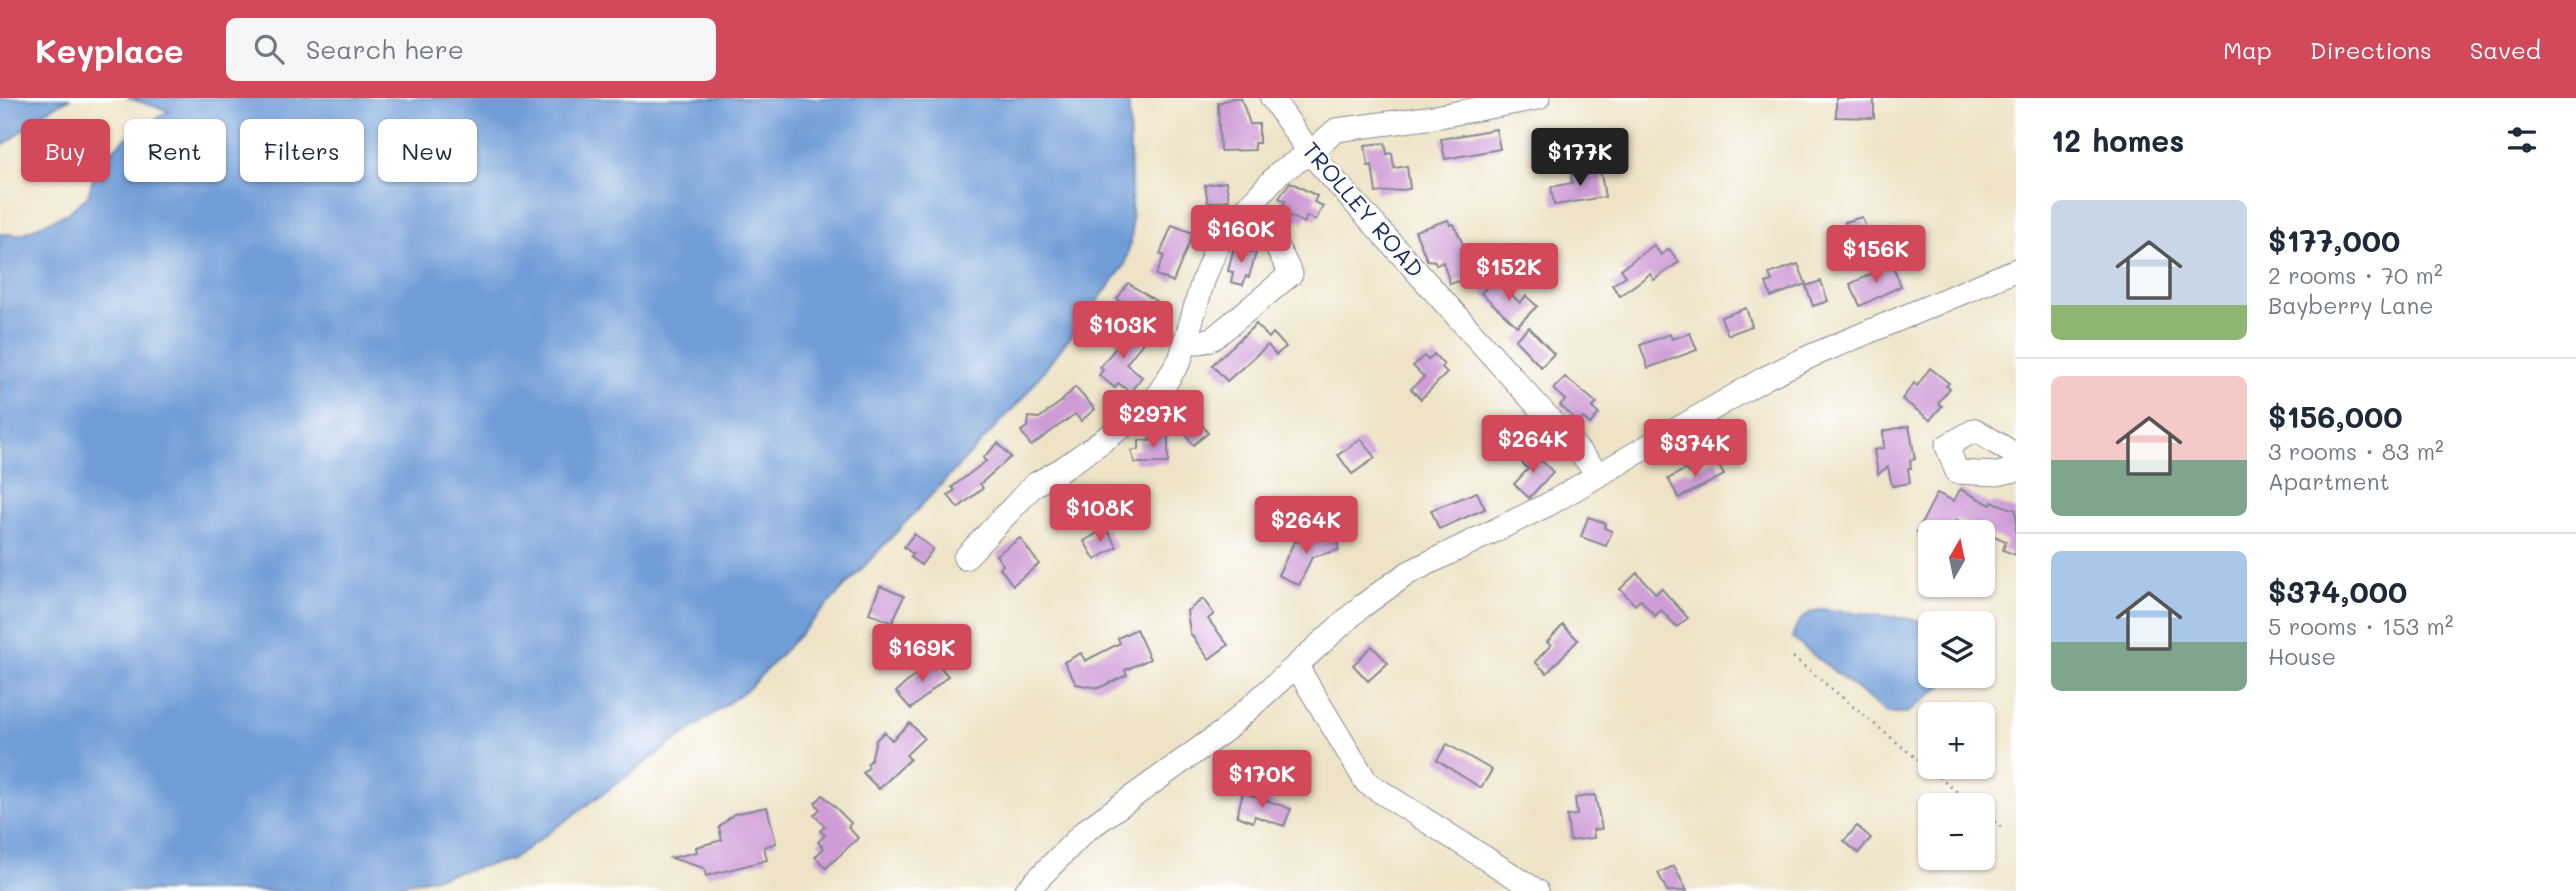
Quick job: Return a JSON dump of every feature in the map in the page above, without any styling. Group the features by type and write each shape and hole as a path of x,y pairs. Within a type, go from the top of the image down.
{"street":[{"name":"TROLLEY ROAD","path":"1272,98 1310,153 1599,474"},
{"path":"964,558 1034,485 1064,468 1145,409 1171,377 1216,248 1253,201 1280,173 1310,153 1336,130 1434,117 1538,98"},
{"path":"1185,340 1207,342 1291,274 1253,201"},
{"path":"1026,891 1085,831 1224,731 1362,606 1408,573 1509,525 1776,373 2016,270"},
{"path":"2016,455 1975,430 1947,446 1957,472 1997,474 2016,470"},
{"path":"1297,667 1367,783 1537,891"}],"path":[{"path":"1793,657 1958,793"},
{"path":"1995,822 2005,830"}],"water":[{"path":"0,98 71,98 36,119 21,119 21,132 0,146"},
{"path":"128,98 1127,98 1132,235 1125,265 1023,398 749,688 511,860 373,891 0,891 0,234 22,234 68,213 88,196 92,182 110,182 110,153 124,139 124,182 226,182 226,119 156,119 169,111"},
{"path":"1822,609 1918,620 1918,688 1939,688 1907,713 1887,713 1792,638 1802,619"}],"building":[{"path":"1241,98 1250,124 1259,124 1259,143 1254,143 1255,150 1220,151 1218,103"},
{"path":"1836,98 1874,98 1874,118 1836,117"},
{"path":"1496,129 1500,149 1445,159 1441,139"},
{"path":"1385,143 1387,154 1392,153 1394,168 1407,166 1410,189 1376,193 1372,165 1368,166 1365,145"},
{"path":"1600,168 1605,197 1554,205 1551,187 1572,183 1571,173"},
{"path":"1226,182 1229,200 1208,203 1205,185"},
{"path":"1290,182 1317,196 1314,202 1323,206 1316,220 1307,216 1304,223 1280,211 1285,201 1279,198"},
{"path":"1862,217 1868,234 1851,240 1845,222"},
{"path":"1448,220 1450,225 1454,224 1469,258 1474,256 1480,274 1450,284 1443,262 1436,265 1435,261 1427,260 1415,231"},
{"path":"1172,225 1193,233 1173,282 1156,275 1164,256 1160,254"},
{"path":"1654,245 1661,255 1669,249 1679,262 1654,280 1650,274 1620,296 1612,285 1626,276 1621,269"},
{"path":"1234,247 1256,253 1249,277 1246,276 1243,285 1231,282 1233,272 1228,271"},
{"path":"1798,264 1806,284 1771,297 1766,283 1772,281 1769,274"},
{"path":"1892,264 1901,286 1860,306 1850,284"},
{"path":"1495,279 1520,303 1526,296 1537,306 1517,326 1481,293"},
{"path":"1821,281 1828,301 1813,306 1806,286"},
{"path":"1128,283 1156,301 1145,318 1117,299"},
{"path":"1746,308 1752,326 1728,335 1721,317"},
{"path":"1256,324 1269,338 1273,333 1286,347 1276,355 1268,345 1227,381 1212,365"},
{"path":"1128,325 1146,339 1126,364 1142,377 1130,392 1118,383 1115,388 1099,375 1103,370 1100,367 1119,344 1115,341"},
{"path":"1529,327 1554,354 1541,367 1515,340"},
{"path":"1690,333 1697,350 1648,368 1640,345 1670,334 1672,339"},
{"path":"1434,354 1447,373 1421,399 1411,389 1424,377 1413,366 1424,356 1428,360"},
{"path":"1930,368 1949,383 1946,386 1950,388 1938,403 1942,406 1930,420 1902,399 1914,383 1917,386"},
{"path":"1565,377 1597,403 1592,408 1599,414 1590,424 1583,418 1578,422 1560,405 1565,400 1553,389"},
{"path":"1075,387 1095,409 1081,421 1075,414 1031,446 1021,431 1028,426 1029,417 1039,418 1062,401"},
{"path":"1189,406 1208,433 1193,445 1173,417"},
{"path":"1909,426 1915,459 1910,460 1911,468 1908,468 1910,483 1892,486 1888,467 1878,474 1874,450 1884,448 1883,431"},
{"path":"1150,434 1168,434 1168,463 1135,463 1131,451 1139,449 1139,440 1150,441"},
{"path":"1361,439 1375,458 1352,474 1338,455"},
{"path":"998,443 1011,457 980,484 983,488 958,508 948,495 955,490 952,487 986,461 983,458"},
{"path":"1533,452 1553,472 1529,498 1514,484 1528,469 1522,463"},
{"path":"1715,459 1724,475 1679,498 1668,479 1686,469 1689,474"},
{"path":"1960,489 1991,505 1992,502 2016,510 2016,555 2003,550 2006,541 1995,536 1995,520 1923,520 1937,493 1954,501"},
{"path":"1477,492 1485,509 1439,529 1431,510"},
{"path":"1588,517 1606,523 1604,528 1612,531 1606,546 1581,537"},
{"path":"1106,528 1117,547 1095,560 1084,541"},
{"path":"1335,532 1339,550 1312,557 1299,585 1278,575 1294,542"},
{"path":"914,534 933,549 921,565 910,557 913,554 904,547"},
{"path":"1020,538 1039,564 1013,585 1000,568 1003,565 996,555"},
{"path":"1637,573 1656,594 1661,588 1688,618 1677,627 1661,610 1655,616 1641,600 1635,605 1620,589"},
{"path":"880,586 904,596 892,623 869,613"},
{"path":"1203,599 1214,614 1208,619 1228,645 1209,659 1190,633 1187,611"},
{"path":"1563,625 1578,640 1547,673 1535,662 1551,645 1547,642"},
{"path":"1136,629 1150,659 1125,670 1127,675 1099,688 1076,684 1064,662 1081,653 1085,661 1120,643 1118,638"},
{"path":"1372,646 1388,663 1368,681 1353,665"},
{"path":"933,659 948,676 911,709 896,692"},
{"path":"910,723 924,738 906,755 910,759 879,789 863,773 869,767 867,764 871,760 876,740 884,732 892,740"},
{"path":"1447,744 1492,770 1481,788 1437,760"},
{"path":"1243,792 1291,809 1284,826 1255,816 1253,822 1237,816"},
{"path":"823,795 851,823 848,827 858,838 826,868 815,857 824,848 818,842 825,835 820,831 825,826 814,815 820,809 815,803"},
{"path":"1595,795 1602,829 1593,830 1594,838 1570,841 1567,816 1577,815 1575,798"},
{"path":"767,807 776,843 764,847 767,860 706,876 704,868 671,858 697,852 696,847 722,840 719,827 734,814"},
{"path":"1857,826 1871,838 1858,853 1844,841"},
{"path":"1674,866 1687,891 1667,891 1658,873"}]}
